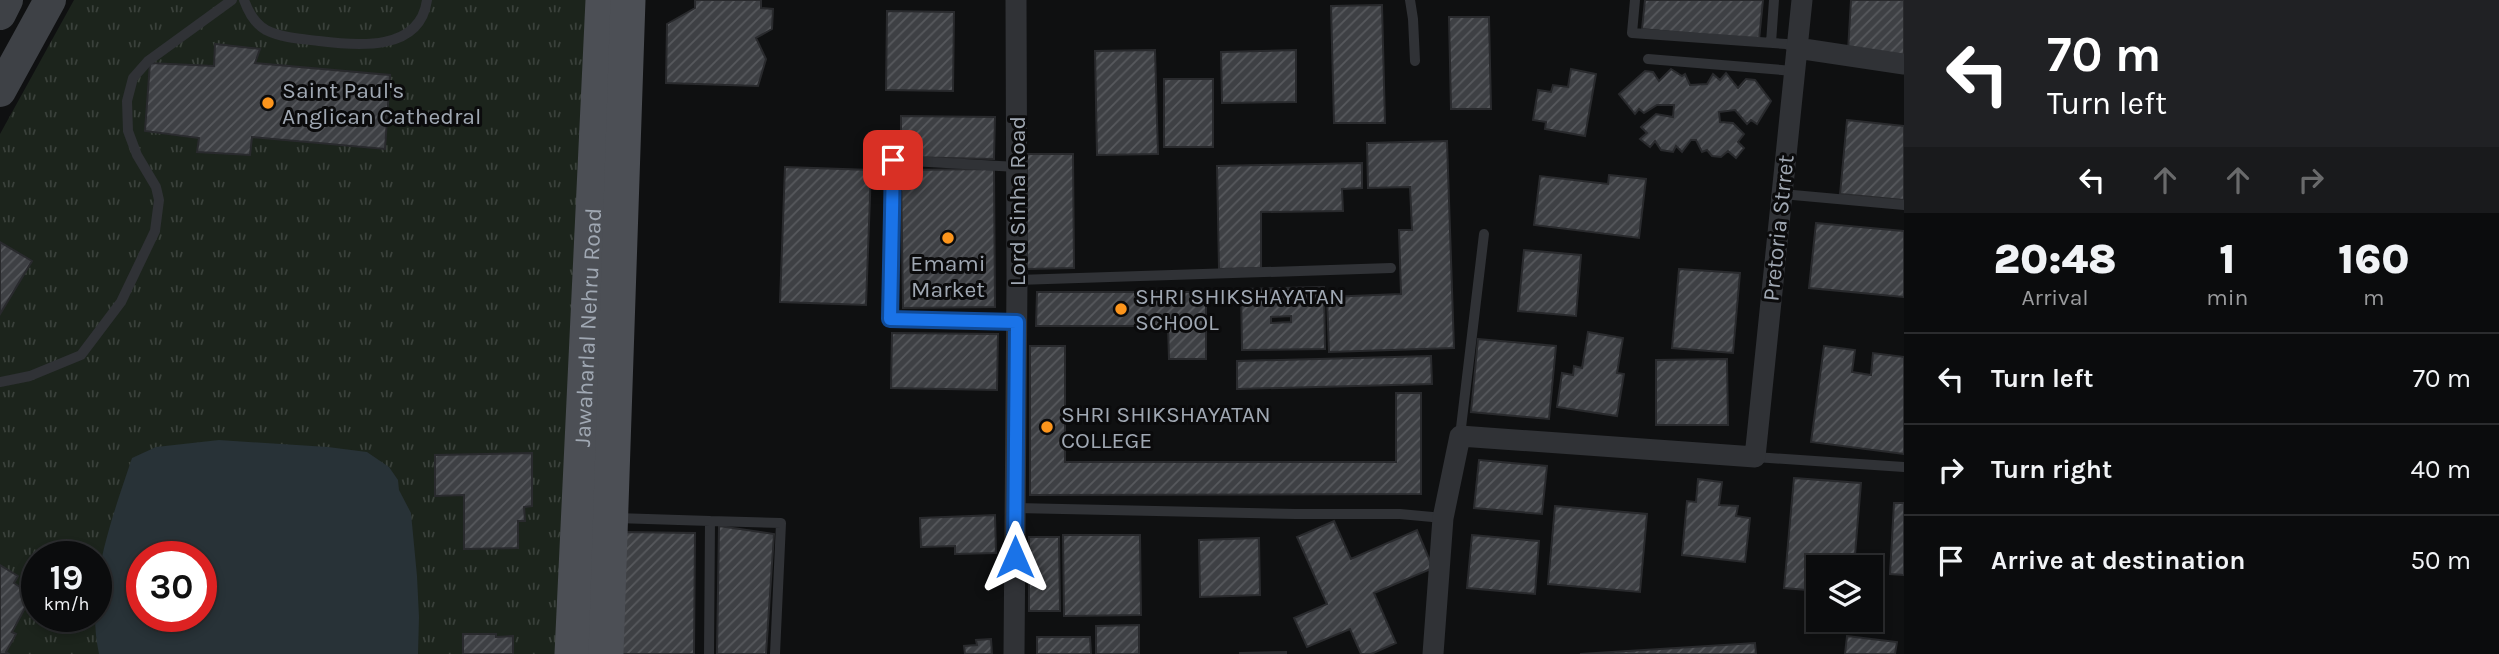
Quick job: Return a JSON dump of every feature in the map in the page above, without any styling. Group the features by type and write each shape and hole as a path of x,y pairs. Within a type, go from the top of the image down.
{"main road":[{"path":"0,14 7,0"},
{"path":"0,92 50,0"},
{"name":"Jawaharlal Nehru Road","path":"572,654 603,0"},
{"name":"Jawaharlal Nehru Road","path":"606,654 628,0"}],"street":[{"name":"Lord Sinha Road","path":"1014,654 1016,0"},
{"name":"Pretoria Strret","path":"1755,457 1802,0"},
{"path":"1797,48 1904,64"},
{"path":"1433,654 1443,518 1460,436 1755,457"}],"lane":[{"path":"0,382 30,376 81,355 121,302 155,231 159,200 156,187 137,155 128,131 127,102 133,78 148,61 232,0"},
{"path":"244,0 249,13 265,29 289,37 354,45 387,43 409,31 425,13 427,0"},
{"path":"1410,0 1415,61"},
{"path":"1635,0 1632,33 1771,43 1797,48"},
{"path":"1771,43 1774,0"},
{"path":"1648,59 1794,71"},
{"path":"1017,167 893,160 889,317 892,320 1017,322"},
{"path":"1782,194 1904,205"},
{"path":"1460,436 1484,234"},
{"path":"1017,280 1391,268"},
{"path":"1755,457 1904,467"},
{"path":"1015,508 1400,514 1443,518"},
{"path":"610,518 781,523 775,654"},
{"path":"709,654 710,521"}],"green space":[{"path":"74,0 612,0 587,654 0,654 0,134"}],"shaded area":[{"path":"219,440 367,452 389,467 398,480 399,490 411,513 417,576 418,654 99,654 96,632 112,632 112,541 106,541 132,458 156,447"}],"building":[{"path":"695,0 761,0 761,8 773,9 772,29 756,38 766,59 758,86 666,83 667,24 695,8"},
{"path":"1645,0 1763,0 1759,40 1642,29"},
{"path":"1851,0 1904,0 1904,55 1848,51"},
{"path":"1382,5 1385,123 1334,123 1331,6"},
{"path":"887,11 954,12 953,91 886,90"},
{"path":"1449,17 1489,17 1491,109 1451,109"},
{"name":"Saint Paul's Anglican Cathedral","path":"215,44 260,49 255,63 390,75 385,149 252,137 250,155 197,152 199,138 145,131 150,63 214,66"},
{"path":"1155,50 1158,154 1097,155 1095,51"},
{"path":"1296,50 1296,102 1222,103 1221,52"},
{"path":"1571,69 1596,74 1585,136 1545,129 1546,122 1533,120 1538,90 1551,92 1553,85 1568,87"},
{"path":"1671,69 1682,76 1685,74 1690,85 1707,84 1713,74 1720,80 1726,73 1738,88 1746,79 1755,80 1771,101 1757,124 1751,120 1747,124 1735,110 1719,112 1720,122 1733,123 1744,134 1738,142 1744,148 1736,158 1728,151 1721,157 1712,156 1707,150 1702,152 1696,140 1691,140 1682,152 1676,146 1673,152 1661,150 1655,141 1650,147 1640,139 1647,133 1641,127 1656,114 1673,117 1674,105 1657,105 1644,113 1639,109 1635,114 1619,94 1645,71 1653,72 1659,81"},
{"path":"1164,79 1213,79 1213,147 1164,147"},
{"path":"901,116 995,117 994,159 901,157"},
{"path":"1847,120 1904,126 1904,200 1840,194"},
{"path":"1447,141 1454,348 1329,352 1327,297 1401,294 1399,230 1412,230 1410,187 1368,188 1367,143"},
{"path":"1027,154 1073,154 1074,268 1027,269"},
{"path":"1362,163 1362,188 1342,189 1343,211 1261,212 1261,268 1219,269 1217,166"},
{"path":"785,167 871,170 866,305 780,302"},
{"name":"Emami Market","path":"994,169 995,307 903,308 901,170"},
{"path":"1609,175 1646,179 1639,238 1534,225 1540,176 1608,184"},
{"path":"1816,223 1904,231 1904,297 1809,288"},
{"path":"0,242 32,261 0,314"},
{"path":"1524,250 1581,255 1576,316 1518,311"},
{"path":"1679,269 1740,273 1733,353 1672,348"},
{"path":"1324,287 1325,349 1242,350 1241,289","holes":["1291,316 1291,322 1271,323 1271,317"]},
{"name":"SHRI SHIKSHAYATAN SCHOOL","path":"1037,292 1206,292 1206,359 1169,359 1168,326 1036,326"},
{"path":"1588,332 1623,338 1617,373 1624,374 1617,416 1557,407 1562,373 1573,375 1574,366 1582,368"},
{"path":"892,333 998,334 997,390 891,388"},
{"path":"1478,339 1556,346 1549,419 1471,412"},
{"name":"SHRI SHIKSHAYATAN COLLEGE","path":"1030,346 1065,346 1065,462 1396,462 1396,393 1421,393 1421,494 1030,495"},
{"path":"1824,346 1855,350 1852,372 1871,375 1873,353 1904,357 1904,454 1811,442"},
{"path":"1431,356 1432,384 1237,389 1237,361"},
{"path":"1727,359 1728,425 1656,425 1656,360"},
{"path":"532,453 532,506 524,507 525,521 518,521 518,548 464,549 464,495 435,496 435,455"},
{"path":"1479,460 1547,466 1542,514 1474,508"},
{"path":"1794,478 1861,483 1855,555 1806,555 1806,590 1784,588"},
{"path":"1698,479 1722,482 1719,505 1738,506 1736,516 1750,518 1745,562 1682,555 1687,501 1696,502"},
{"path":"1894,503 1904,503 1904,575 1890,574"},
{"path":"1555,506 1647,514 1640,592 1548,584"},
{"path":"995,515 996,553 955,554 955,546 921,547 920,518"},
{"path":"1334,521 1351,559 1417,530 1433,568 1374,593 1396,643 1371,654 1361,654 1350,629 1307,647 1294,618 1327,604 1297,537"},
{"path":"719,526 774,534 766,654 717,654"},
{"path":"624,532 695,533 694,654 622,654"},
{"path":"1063,535 1140,535 1141,615 1064,616"},
{"path":"1472,535 1539,541 1535,594 1467,588"},
{"path":"1029,537 1059,537 1060,611 1029,611"},
{"path":"1259,538 1260,595 1200,597 1199,540"},
{"path":"0,565 18,576 14,583 21,588 21,615 12,632 16,634 6,652 9,654 0,654"},
{"path":"1139,625 1139,654 1096,654 1096,626"},
{"path":"463,634 513,636 513,654 463,654"},
{"path":"1847,636 1897,642 1895,654 1845,654"},
{"path":"1037,637 1090,637 1091,654 1037,654"},
{"path":"991,639 992,654 965,654 964,646 977,645 976,640"},
{"path":"1755,643 1756,654 1580,654"},
{"path":"1240,653 1286,654 1240,654"}],"place":[{"name":"Saint Paul's Anglican Cathedral","path":"268,103"},
{"name":"Emami Market","path":"948,238"},
{"name":"SHRI SHIKSHAYATAN SCHOOL","path":"1121,309"},
{"name":"SHRI SHIKSHAYATAN COLLEGE","path":"1047,427"}],"route":[{"path":"893,160 890,319 1017,322 1015,557"}]}
